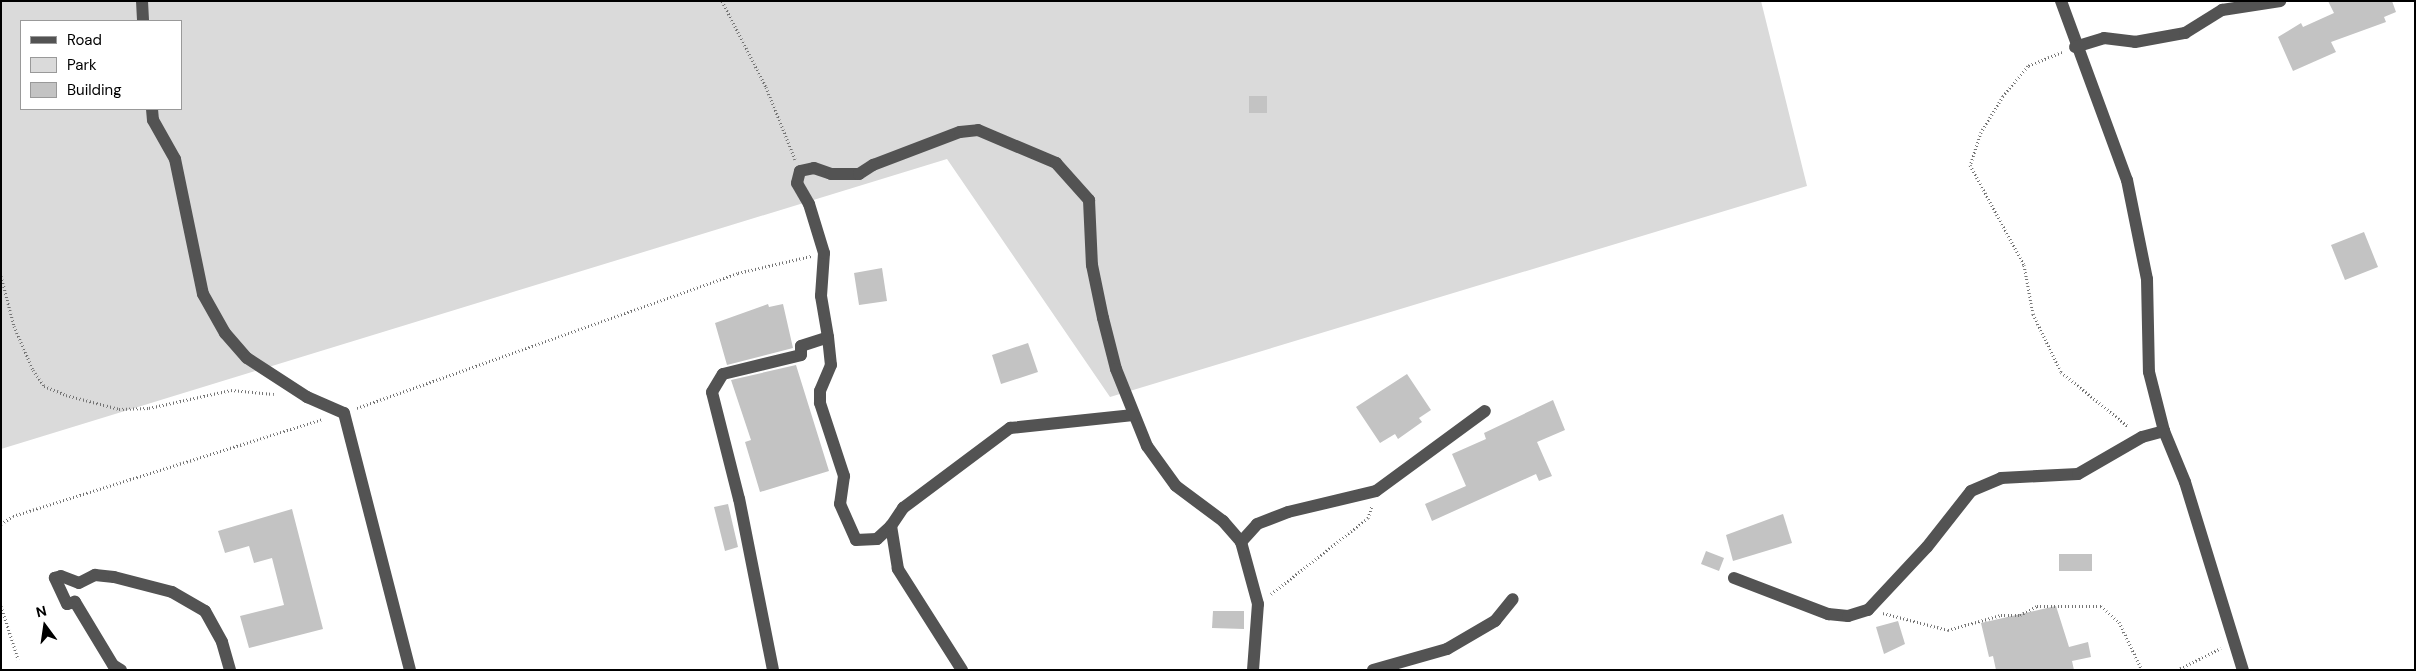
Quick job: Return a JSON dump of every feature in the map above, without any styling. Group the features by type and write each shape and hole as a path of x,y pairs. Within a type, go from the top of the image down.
{"street":[{"path":"142,1 143,20"},
{"path":"2061,1 2075,47 2127,180 2147,280 2149,372 2164,430 2185,482 2243,670"},
{"path":"2075,47 2104,38 2135,42 2185,33 2222,10 2280,1"},
{"path":"152,110 153,120 175,159 203,294 225,333 248,358 307,397 344,412 410,670"},
{"path":"1133,415 1010,428 903,508 878,539 856,540 840,504 844,476 820,403 820,391 831,364 821,296 824,253 809,204 797,183 800,171 814,168 831,174 859,174 873,165 960,132 978,130 1056,163 1089,200 1092,265 1116,368 1133,415 1147,446 1176,486 1223,520 1241,542 1258,604 1253,670"},
{"path":"773,670 739,499 712,392 723,374 801,355 801,346 828,337"},
{"path":"1241,542 1257,524 1288,512 1376,491 1485,411"},
{"path":"1734,578 1828,614 1848,616 1868,610 1927,547 1971,491 2001,478 2078,474 2142,437 2164,430"},
{"path":"890,526 898,569 962,670"},
{"path":"121,670 113,665 75,602 67,604 55,578 61,576 79,583 95,575 114,577 172,592 205,611 222,642 230,670"},
{"path":"1373,670 1447,649 1495,621 1513,599"}],"path":[{"path":"722,1 766,87 800,171"},
{"path":"2075,47 2028,66 1981,132 1970,165 2024,265 2033,314 2061,372 2142,437"},
{"path":"1,524 13,516 344,412 738,273 824,253"},
{"path":"1,276 14,326 32,370 44,386 66,395 119,409 149,408 231,390 279,394"},
{"path":"1258,604 1368,518 1376,491"},
{"path":"1,606 18,659"},
{"path":"1868,610 1948,630 2001,614 2020,615 2037,606 2101,606 2119,622 2142,670"},
{"path":"2177,670 2212,650 2226,647 2238,653"}],"green space":[{"path":"1,1 1761,1 1807,186 1110,397 947,159 1,449"}],"building":[{"path":"2328,1 2392,1 2396,12 2384,17 2386,22 2331,42 2336,52 2293,71 2278,37 2301,23 2303,27 2334,13"},
{"path":"1249,96 1267,96 1267,113 1249,113"},
{"path":"2364,232 2378,267 2345,280 2331,245"},
{"path":"882,268 887,301 859,305 854,273"},
{"path":"768,304 769,307 783,304 793,348 727,365 715,323"},
{"path":"1028,343 1038,372 1001,384 992,355"},
{"path":"796,365 829,471 760,492 745,442 751,440 731,380"},
{"path":"1407,374 1431,410 1419,418 1422,422 1398,439 1395,434 1380,443 1356,407"},
{"path":"1553,400 1565,430 1537,442 1552,476 1539,481 1536,474 1432,521 1425,504 1466,486 1452,454 1486,439 1484,433"},
{"path":"728,504 738,547 725,551 714,507"},
{"path":"292,509 323,629 249,648 240,616 284,605 272,558 254,563 249,546 225,553 218,531"},
{"path":"1783,514 1792,543 1733,561 1726,535"},
{"path":"1706,551 1724,558 1719,571 1701,564"},
{"path":"2059,554 2092,554 2092,571 2059,571"},
{"path":"2056,606 2069,647 2088,642 2091,657 2072,661 2074,670 1996,670 1993,656 1989,657 1981,623"},
{"path":"1213,611 1244,611 1244,629 1212,628"},
{"path":"1898,621 1905,644 1884,654 1876,627"}]}
